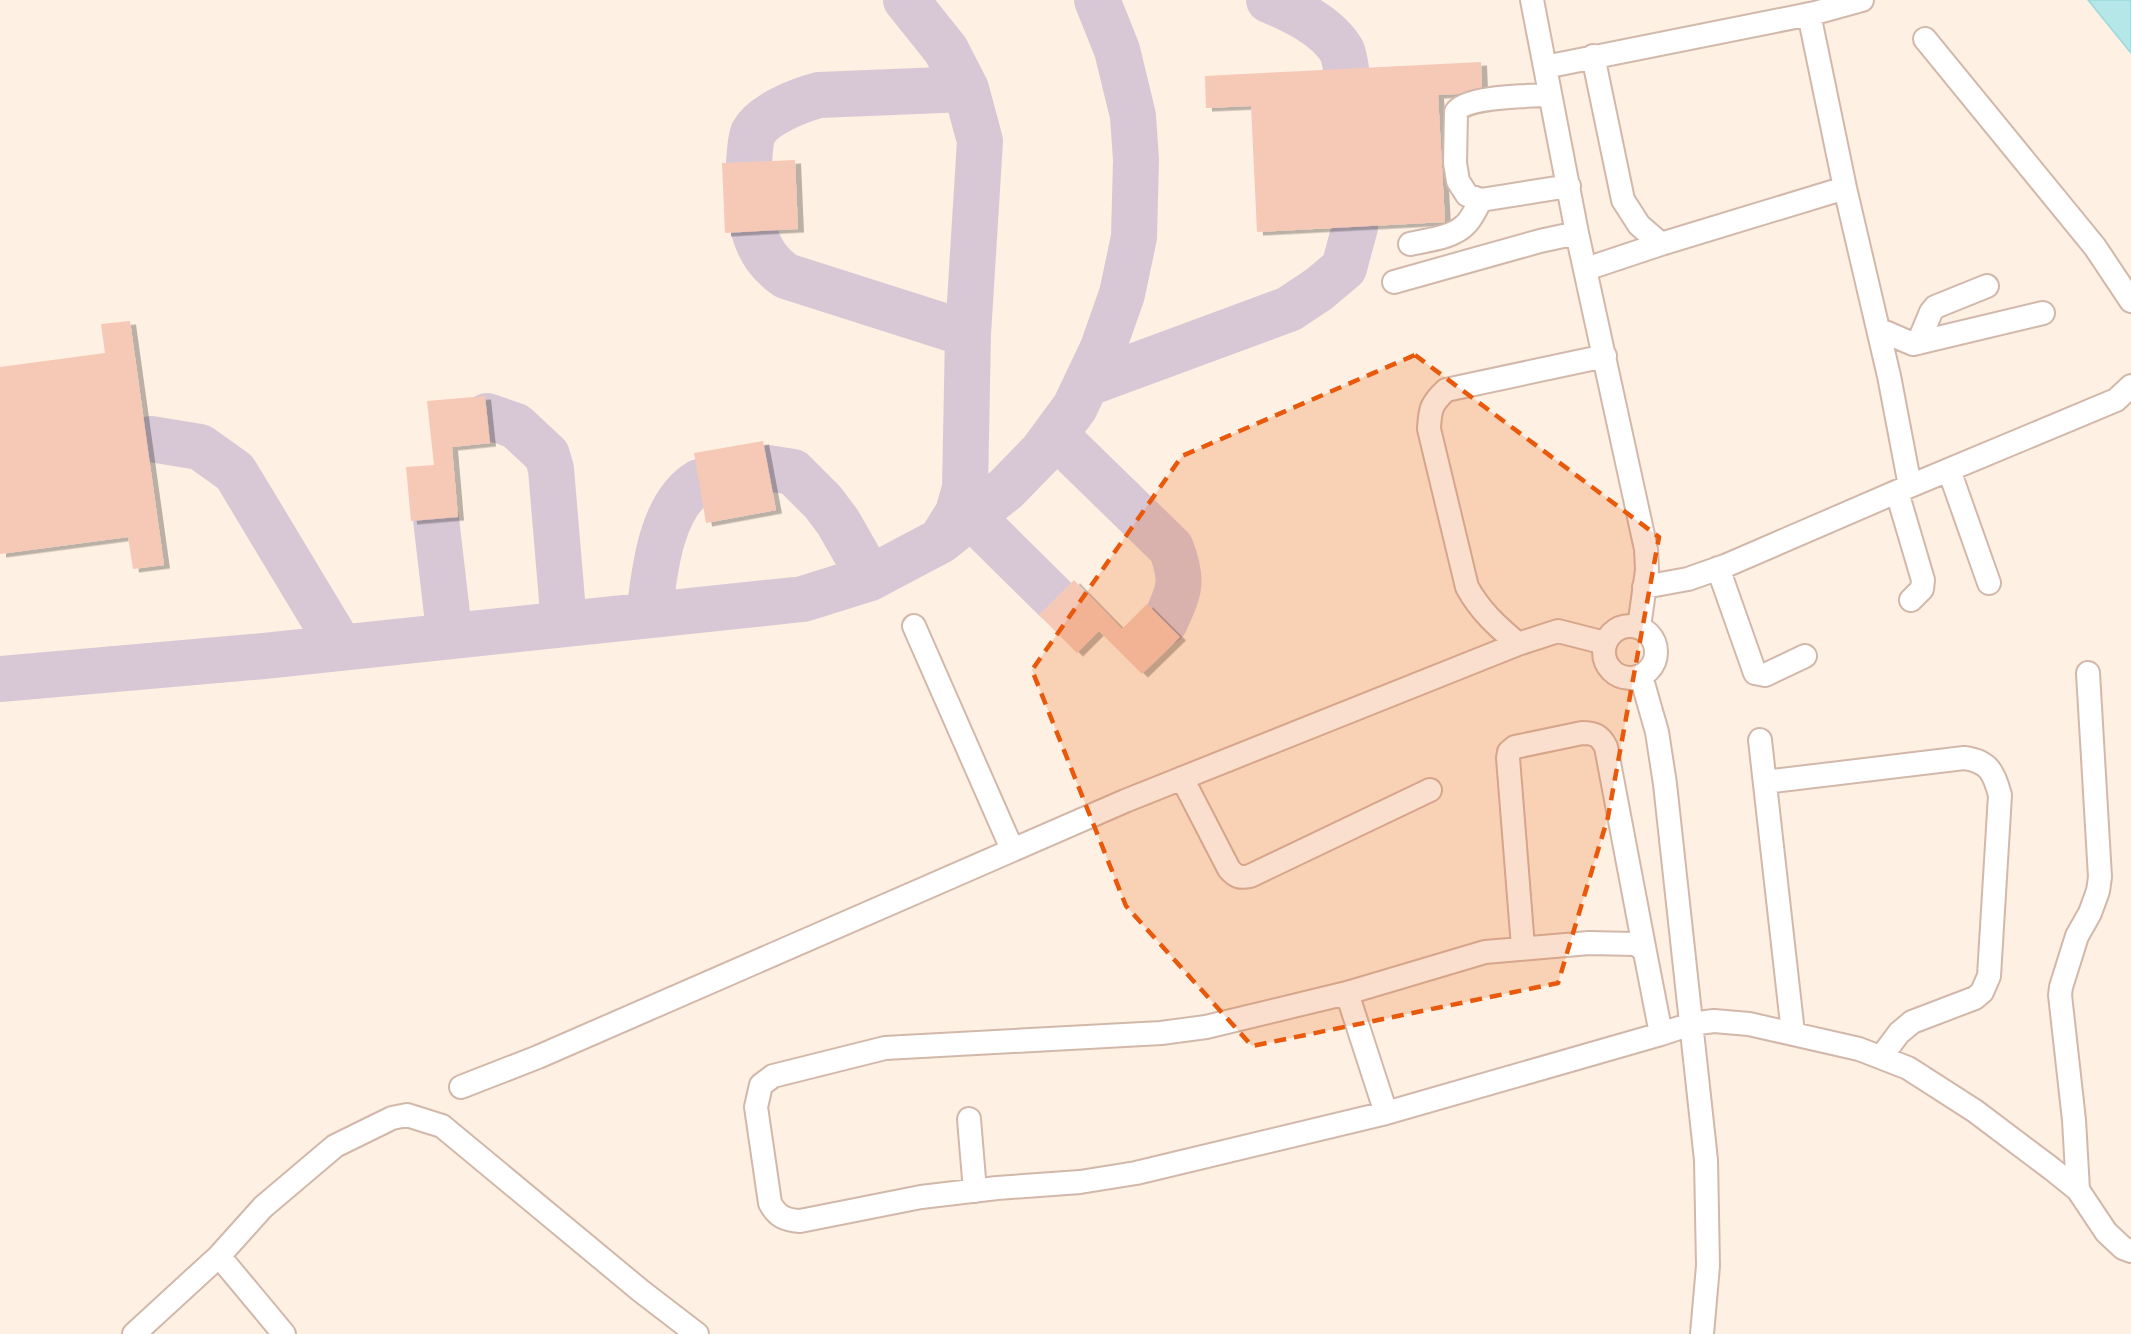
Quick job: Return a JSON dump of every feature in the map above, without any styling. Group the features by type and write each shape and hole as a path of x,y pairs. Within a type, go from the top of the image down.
{"street":[{"path":"1532,0 1577,233 1646,549 1647,570 1639,627"},
{"path":"1545,67 1809,14 1862,0"},
{"path":"1809,14 1845,188 1888,376 1903,489 1923,580 1922,589 1911,600"},
{"path":"1925,39 2096,247 2131,301"},
{"path":"1593,56 1623,200 1639,225 1661,244"},
{"path":"1550,95 1482,101 1459,108 1456,112 1455,163 1458,181 1467,195 1481,200 1569,186"},
{"path":"1586,269 1845,188"},
{"path":"1410,244 1460,229 1467,224 1481,200"},
{"path":"1394,282 1540,241 1577,233"},
{"path":"1888,376 1916,344 1935,307 1987,286"},
{"path":"1878,329 1916,344 2043,313"},
{"path":"1518,644 1489,620 1467,587 1429,429 1431,406 1446,390 1605,356"},
{"path":"1644,587 1688,579 1718,568 2116,400 2131,386"},
{"path":"1949,470 1989,583"},
{"path":"1718,568 1755,673 1765,675 1805,656"},
{"path":"914,626 1012,849"},
{"path":"1639,627 1654,641 1655,661 1641,676 1621,677 1606,663 1605,643 1619,628 1639,627"},
{"path":"461,1087 549,1053 1012,849 1182,778 1518,644 1558,631 1605,643"},
{"path":"2078,1190 2074,1120 2060,995 2077,936 2090,912 2100,878 2088,673"},
{"path":"1641,676 1657,732 1665,784 1706,1160 1708,1266 1702,1334"},
{"path":"1523,947 1509,752 1515,747 1582,733 1593,733 1599,736 1606,747 1661,1034"},
{"path":"1760,740 1793,1034"},
{"path":"1765,782 1964,758 1976,759 1985,765 1996,781 2000,795 1989,976 1982,992 1975,998 1906,1026 1881,1057"},
{"path":"1182,778 1229,869 1242,878 1430,790"},
{"path":"1645,952 1634,944 1589,943 1485,952 1347,993 1206,1028 885,1048 773,1076 761,1085 756,1107 770,1203 779,1216 787,1220 800,1221 921,1197 1080,1182 1136,1173 1386,1113 1691,1024 1714,1021 1749,1024 1859,1049 1908,1068 1975,1111 2078,1190 2106,1232 2123,1248 2131,1251"},
{"path":"1347,993 1386,1113"},
{"path":"134,1334 219,1256 263,1207 335,1146 376,1124 407,1115 441,1126 641,1291 697,1334"},
{"path":"969,1119 975,1191"},
{"path":"219,1256 284,1334"}],"highlighted area":[{"path":"1415,355 1659,537 1608,817 1558,983 1252,1046 1126,906 1032,670 1182,456"}],"water":[{"path":"2088,0 2131,0 2131,53"}],"building":[{"path":"1481,62 1482,87 1457,94 1438,95 1445,222 1257,232 1251,106 1206,108 1205,76"},
{"path":"795,160 798,229 725,233 722,163"},
{"path":"130,321 164,565 133,569 128,537 0,554 0,367 105,353 101,324"},
{"path":"485,396 490,443 452,447 458,517 411,521 406,467 434,465 427,401"},
{"path":"763,441 776,510 706,523 694,453"},
{"path":"1074,580 1122,629 1147,604 1180,637 1142,674 1099,631 1077,653 1039,615"}],"taxiway":[{"path":"906,0 946,50 966,89 980,141 968,334 965,488 958,513 943,537"},
{"path":"0,679 264,656 803,599 870,578 940,541 1006,489 1042,452 1075,407 1103,348 1122,294 1134,237 1136,160 1133,116 1117,50 1097,0"},
{"path":"1269,0 1300,14 1328,34 1342,51 1346,69"},
{"path":"749,162 752,136 758,126 773,114 811,97 966,89"},
{"path":"1086,384 1289,309 1319,289 1344,268 1355,227"},
{"path":"754,231 766,256 786,276 968,334"},
{"path":"487,416 516,426 547,455 551,469 564,624"},
{"path":"1055,435 1171,548 1179,578 1174,602 1165,622"},
{"path":"151,439 200,447 235,472 341,648"},
{"path":"768,468 793,472 823,502 838,522 870,578"},
{"path":"649,615 653,580 667,524 675,507 699,482"},
{"path":"971,516 1055,599"},
{"path":"436,519 449,631"}]}
